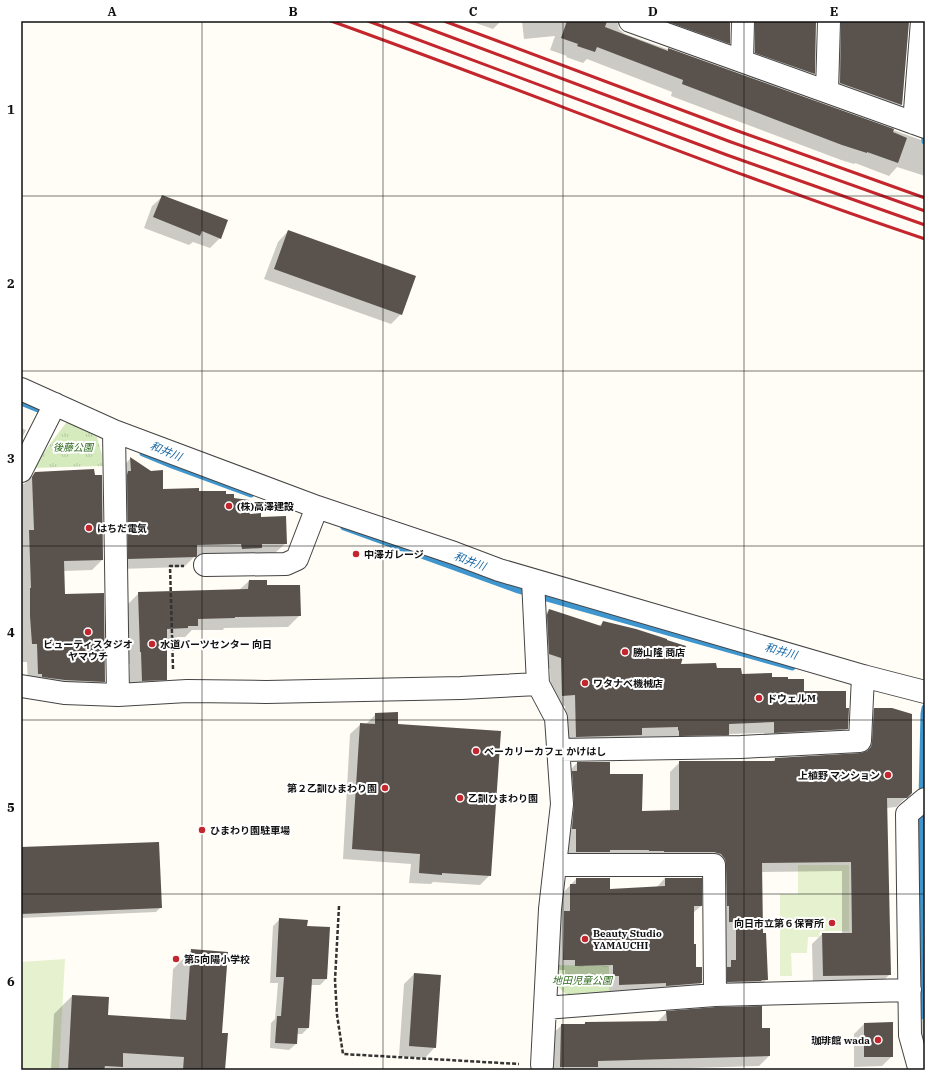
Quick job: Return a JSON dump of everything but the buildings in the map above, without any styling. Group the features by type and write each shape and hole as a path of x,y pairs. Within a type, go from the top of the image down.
{"street":[{"path":"630,21 656,26 742,61 919,125 922,21"},
{"path":"742,61 743,21"},
{"path":"827,92 829,21"},
{"path":"21,389 114,431 317,507 500,570 864,676 925,692"},
{"path":"21,471 55,404"},
{"path":"114,431 118,695"},
{"path":"205,565 286,564 297,559 317,507"},
{"path":"533,580 538,684 556,718 562,804 550,909 542,1065"},
{"path":"559,750 741,747 860,741 864,676"},
{"path":"21,686 64,693 118,695 174,692 453,689 538,684"},
{"path":"918,1059 910,1035 907,814 921,802"},
{"path":"555,865 714,865 715,995"},
{"path":"545,1008 715,995 910,990"}],"path":[{"path":"170,566 174,692"},
{"path":"339,906 335,980 337,1015 343,1054 542,1065"}],"green space":[{"name":"後藤公園","path":"66,423 74,423 97,437 102,455 103,466 32,468"},
{"path":"798,865 849,865 849,931 820,931 819,937 808,937 807,953 791,953 792,976 780,976 780,894 798,894"},
{"path":"65,959 59,1070 21,1070 21,962"},
{"name":"地田児童公園","path":"555,965 609,966 609,993 566,994 555,984"}],"waterway":[{"path":"924,128 925,141"},
{"name":"和井川","path":"21,402 48,413"},
{"name":"和井川","path":"143,453 251,494"},
{"name":"和井川","path":"344,527 518,590 792,667"},
{"path":"922,798 925,708"},
{"path":"921,808 921,1016"}],"railway":[{"path":"331,21 776,187 925,239"},
{"path":"368,21 727,155 925,225"},
{"path":"408,21 731,142 925,211"},
{"path":"444,21 735,130 925,198"}],"place":[{"name":"(株)高澤建設","path":"229,506"},
{"name":"はちだ電気","path":"89,528"},
{"name":"中澤ガレージ","path":"356,554"},
{"name":"ビューティスタジオ ヤマウチ","path":"88,632"},
{"name":"水道パーツセンター 向日","path":"152,644"},
{"name":"勝山隆 商店","path":"625,652"},
{"name":"ワタナベ機械店","path":"585,683"},
{"name":"ドウェルM","path":"759,698"},
{"name":"ベーカリーカフェ かけはし","path":"476,751"},
{"name":"上植野 マンション","path":"888,775"},
{"name":"第２乙訓ひまわり園","path":"385,788"},
{"name":"乙訓ひまわり園","path":"460,798"},
{"name":"ひまわり園駐車場","path":"202,830"},
{"name":"向日市立第６保育所","path":"832,923"},
{"name":"Beauty Studio YAMAUCHI","path":"585,939"},
{"name":"第5向陽小学校","path":"176,959"},
{"name":"珈琲館 wada","path":"878,1040"}]}
